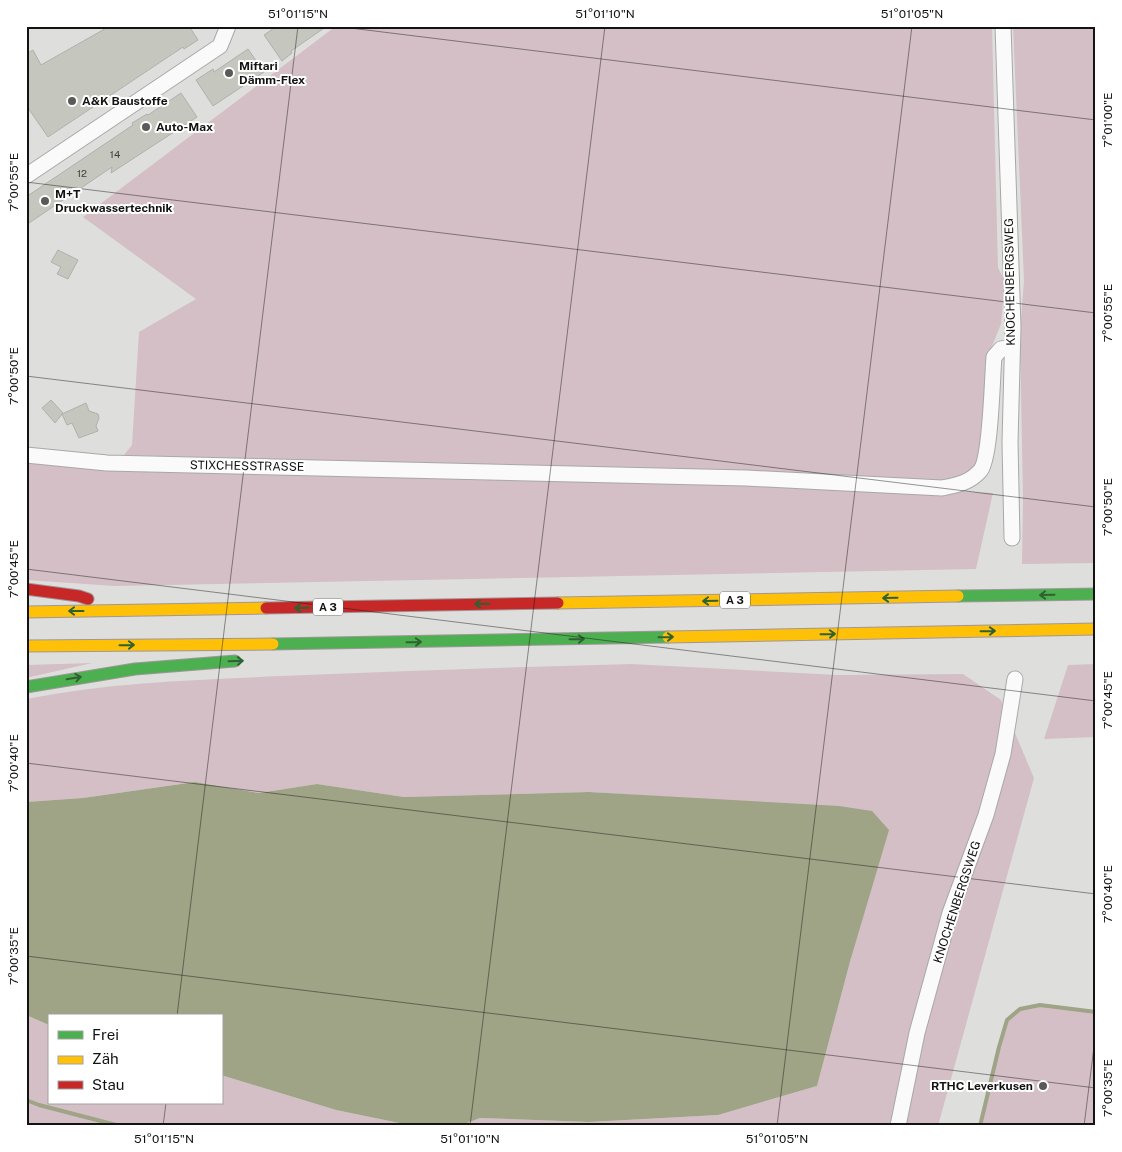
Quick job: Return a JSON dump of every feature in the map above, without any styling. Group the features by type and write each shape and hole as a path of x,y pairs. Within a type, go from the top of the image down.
{"highway":[{"path":"26,589 79,596 125,611"},
{"name":"A 3","path":"26,612 1096,594"},
{"path":"26,646 365,643 1096,629"},
{"path":"335,656 365,643"},
{"path":"26,687 135,669 250,661"}],"street":[{"path":"26,176 220,46 228,26"},
{"name":"KNOCHENBERGSWEG","path":"1003,26 1012,318 1010,442 1012,538"},
{"name":"STIXCHESSTRASSE","path":"26,456 107,463 746,478 942,488 964,484 981,470 985,462 994,357 1001,349 1012,346"},
{"name":"KNOCHENBERGSWEG","path":"898,1126 917,1033 950,913 986,815 1003,754 1015,679"}],"shaded area":[{"path":"336,26 992,26 998,268 1005,281 1001,324 988,356 980,453 974,471 941,483 747,473 124,455 132,445 139,332 196,299 83,217"},
{"path":"1013,26 1096,26 1096,563 1022,564 1023,500 1020,333 1024,280"},
{"path":"26,458 993,493 976,569 115,586 26,580"},
{"path":"92,663 26,678 26,665"},
{"path":"632,664 837,675 963,674 1001,700 1034,778 938,1126 459,1126 480,1118 589,1122 718,1115 817,1086 851,958 703,799 589,792 404,797 317,784 259,793 195,782 83,798 26,802 26,699 121,685 185,681"},
{"path":"1096,664 1096,737 1044,739 1068,665"},
{"path":"195,782 259,793 317,784 404,797 589,792 839,806 872,811 889,830 851,958 817,1086 718,1115 589,1122 480,1118 459,1126 414,1126 336,1110 222,1075 222,1014 48,1014 48,1025 26,1015 26,802 83,798"},
{"name":"RTHC Leverkusen","path":"1040,1005 1096,1012 1096,1126 980,1126 1007,1020 1020,1009"},
{"path":"26,1015 48,1025 48,1104 222,1104 222,1075 336,1110 414,1126 26,1126"}],"building":[{"path":"110,26 189,26 198,40 184,49 183,47 48,137 26,105 26,54 33,50 41,65"},
{"path":"277,26 327,26 291,51 292,53 282,61 264,35"},
{"path":"248,49 264,72 213,106 196,80 213,69 214,72"},
{"path":"181,93 197,117 111,173 112,167 26,225 26,197 133,125 132,123 148,115"},
{"path":"58,250 78,260 68,279 57,274 61,267 51,262"},
{"path":"51,400 63,413 55,423 42,408"},
{"path":"86,403 89,411 98,414 99,418 96,426 98,431 79,438 72,423 67,425 62,414"}],"waterway":[{"path":"980,1126 1007,1020 1020,1009 1040,1005 1096,1012"},
{"path":"26,1100 120,1126"}],"traffic: fast":[{"path":"958,596 1096,594"},
{"path":"273,644 668,637"},
{"path":"26,687 135,669 235,661"}],"traffic: slow":[{"path":"558,603 958,596"},
{"path":"26,612 266,608"},
{"path":"668,637 1096,629"},
{"path":"26,646 273,644"}],"traffic: jam":[{"path":"26,589 79,596 88,599"},
{"path":"266,608 558,603"}],"place":[{"name":"Miftari Dämm-Flex","path":"229,73"},
{"name":"A&K Baustoffe","path":"72,101"},
{"name":"Auto-Max","path":"146,127"},
{"name":"M+T Druckwassertechnik","path":"45,201"},
{"name":"RTHC Leverkusen","path":"1043,1086"}]}
